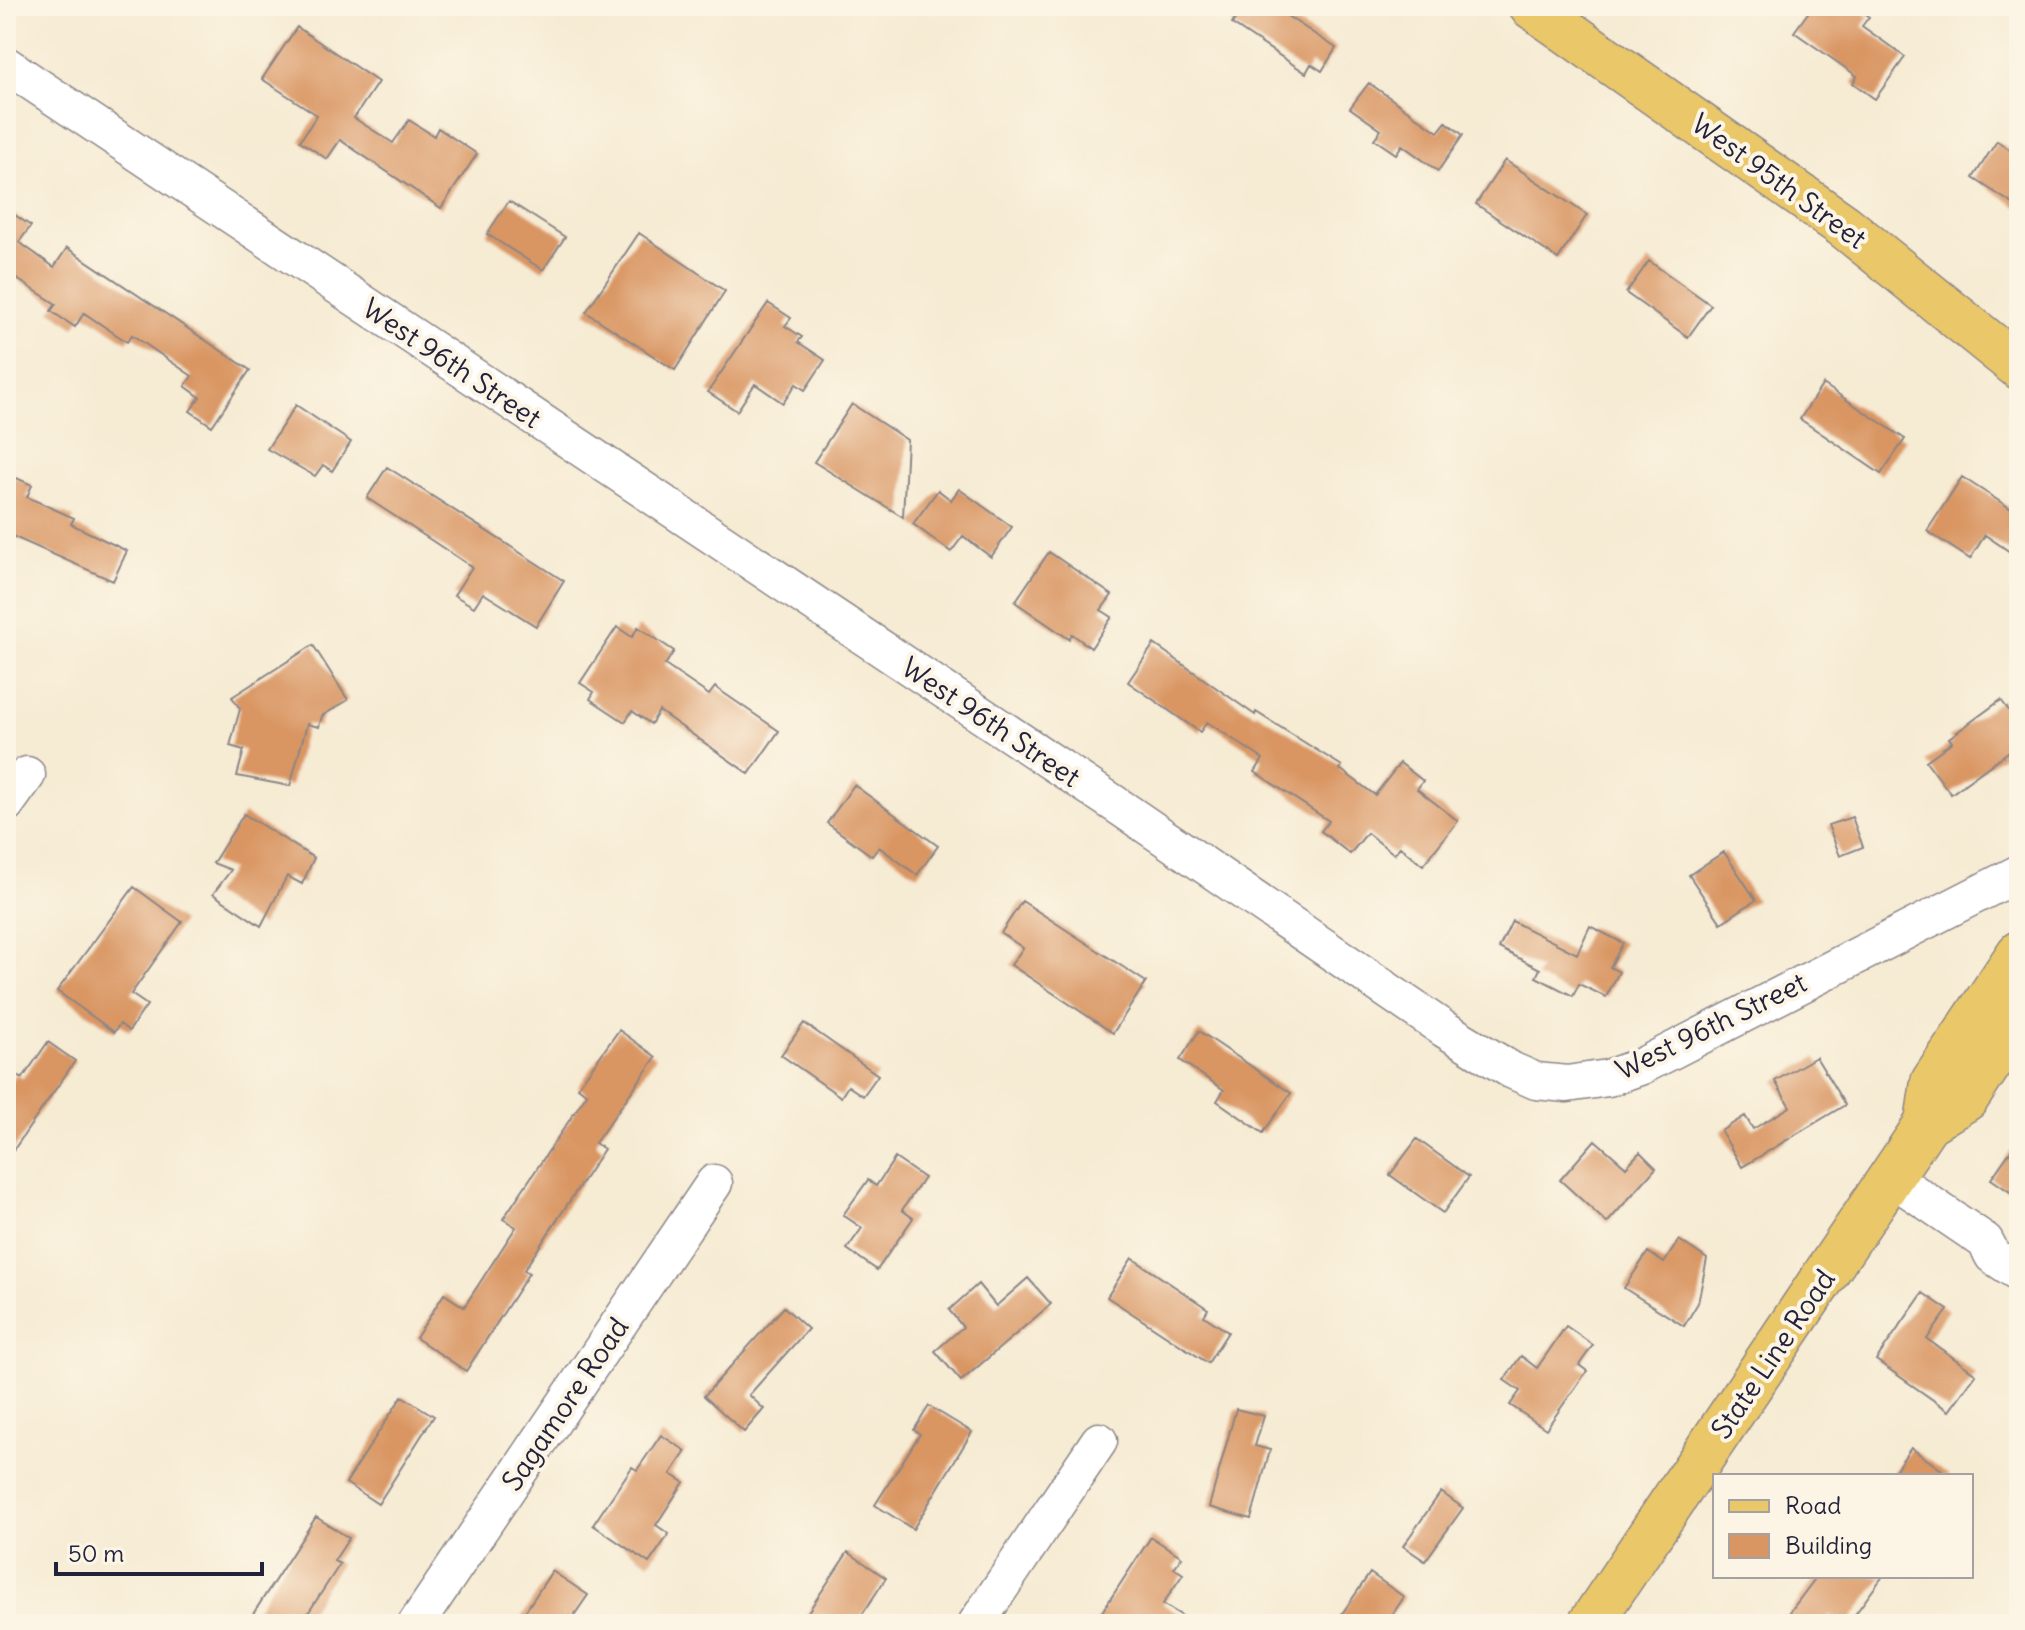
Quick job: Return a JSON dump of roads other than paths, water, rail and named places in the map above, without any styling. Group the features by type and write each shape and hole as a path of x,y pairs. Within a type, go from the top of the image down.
{"main road":[{"name":"West 95th Street","path":"1531,6 1844,226 2019,367"},
{"name":"State Line Road","path":"1590,1624 1927,1123 1933,1082 2019,953"},
{"name":"State Line Road","path":"1927,1123 1966,1099 2019,1019"}],"street":[{"name":"West 96th Street","path":"6,65 1124,810 1444,1029 1511,1070 1536,1081 1567,1084 1608,1078 1642,1066 2019,873"},
{"path":"6,804 27,775"},
{"name":"Sagamore Road","path":"416,1624 714,1183"},
{"path":"1886,1186 1985,1241 2006,1264"},
{"path":"976,1624 1099,1441"}]}
